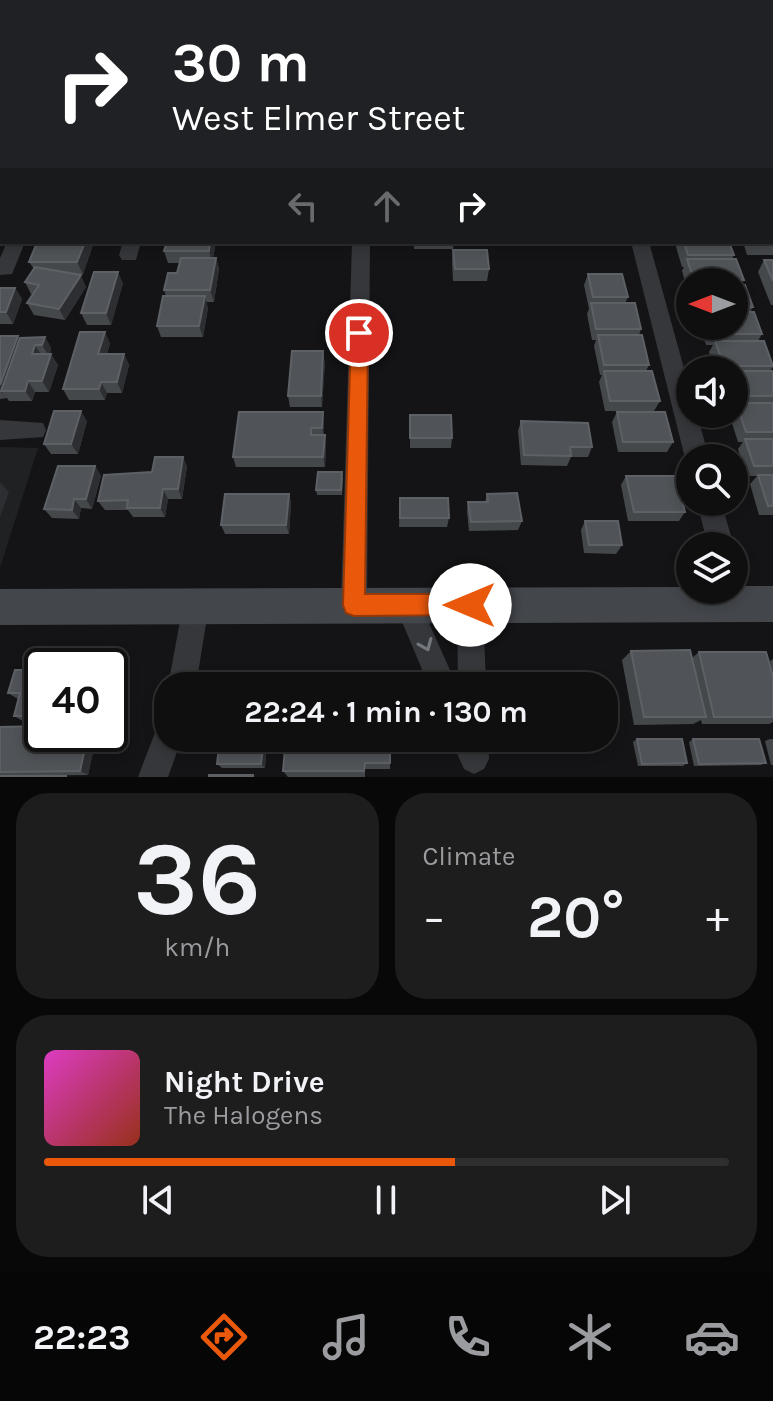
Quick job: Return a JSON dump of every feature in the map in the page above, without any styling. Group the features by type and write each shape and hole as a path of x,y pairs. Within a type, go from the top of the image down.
{"street":[{"path":"5,269 15,244"},
{"path":"354,605 361,244"},
{"path":"641,244 693,444"},
{"path":"0,430 35,430"},
{"path":"0,607 470,605 676,599"},
{"path":"748,599 773,604"},
{"path":"184,672 196,605"},
{"path":"408,605 437,672"},
{"path":"470,605 472,672"},
{"path":"153,777 162,752"}],"shaded area":[{"path":"0,447 38,448 0,568"}],"building":[{"path":"84,244 77,262 29,262 36,245"},
{"path":"166,244 210,244 209,251 164,251"},
{"path":"685,244 730,244 734,255 688,255"},
{"path":"453,250 487,250 489,269 455,269"},
{"path":"181,258 216,258 210,290 164,290 168,273 177,273"},
{"path":"687,259 736,259 739,268 690,268"},
{"path":"764,260 773,260 773,281"},
{"path":"35,267 81,275 59,309 27,303 39,285 25,282"},
{"path":"94,272 118,272 106,313 81,313"},
{"path":"588,274 622,274 628,297 593,297"},
{"path":"0,288 15,288 6,312 0,312"},
{"path":"163,296 205,296 199,326 157,326"},
{"path":"591,303 635,303 641,329 596,329"},
{"path":"748,312 754,312 762,334 748,334"},
{"path":"80,332 105,332 98,354 124,354 117,382 101,382 99,389 63,389"},
{"path":"598,335 642,335 649,365 604,365"},
{"path":"0,336 18,336 0,385"},
{"path":"45,337 42,345 35,345 32,354 51,354 42,381 28,381 25,391 1,391 20,338"},
{"path":"715,341 764,341 773,366 748,366 748,356 720,356"},
{"path":"292,351 323,351 321,396 288,396"},
{"path":"604,371 652,371 660,401 610,401"},
{"path":"748,371 773,371 773,396 748,396"},
{"path":"748,403 773,403 773,432 746,432"},
{"path":"54,411 81,411 71,444 44,444"},
{"path":"239,412 323,412 322,428 311,428 311,435 325,435 323,457 233,457"},
{"path":"617,412 665,412 673,442 623,442"},
{"path":"410,415 451,415 452,438 410,438"},
{"path":"521,421 588,423 592,447 570,447 571,456 524,455"},
{"path":"745,439 773,439 773,466 754,466"},
{"path":"155,457 183,457 178,489 163,489 160,508 127,508 128,500 98,501 104,475 152,472"},
{"path":"58,466 95,466 86,499 74,499 72,510 44,509"},
{"path":"318,472 342,472 341,490 316,490"},
{"path":"758,475 773,475 773,506 768,506"},
{"path":"626,476 676,476 676,512 634,512"},
{"path":"517,493 522,521 471,522 468,502 488,502 487,494"},
{"path":"225,494 289,494 286,525 221,525"},
{"path":"400,498 448,498 449,518 400,518"},
{"path":"585,521 618,521 622,545 589,545"},
{"path":"690,650 706,717 644,717 631,651"},
{"path":"699,652 766,652 773,676 773,717 714,717"},
{"path":"15,670 24,670 24,716 14,716 20,693 8,693"},
{"path":"24,726 24,752 84,752 80,771 0,772 0,727"},
{"path":"637,739 682,739 687,763 642,764"},
{"path":"693,739 759,739 766,763 699,764"},
{"path":"218,752 262,752 261,764 217,764"},
{"path":"285,752 390,752 390,763 365,763 364,771 283,771"},
{"path":"253,775 253,777 209,777"}],"route":[{"path":"359,333 354,605 470,605"}]}
